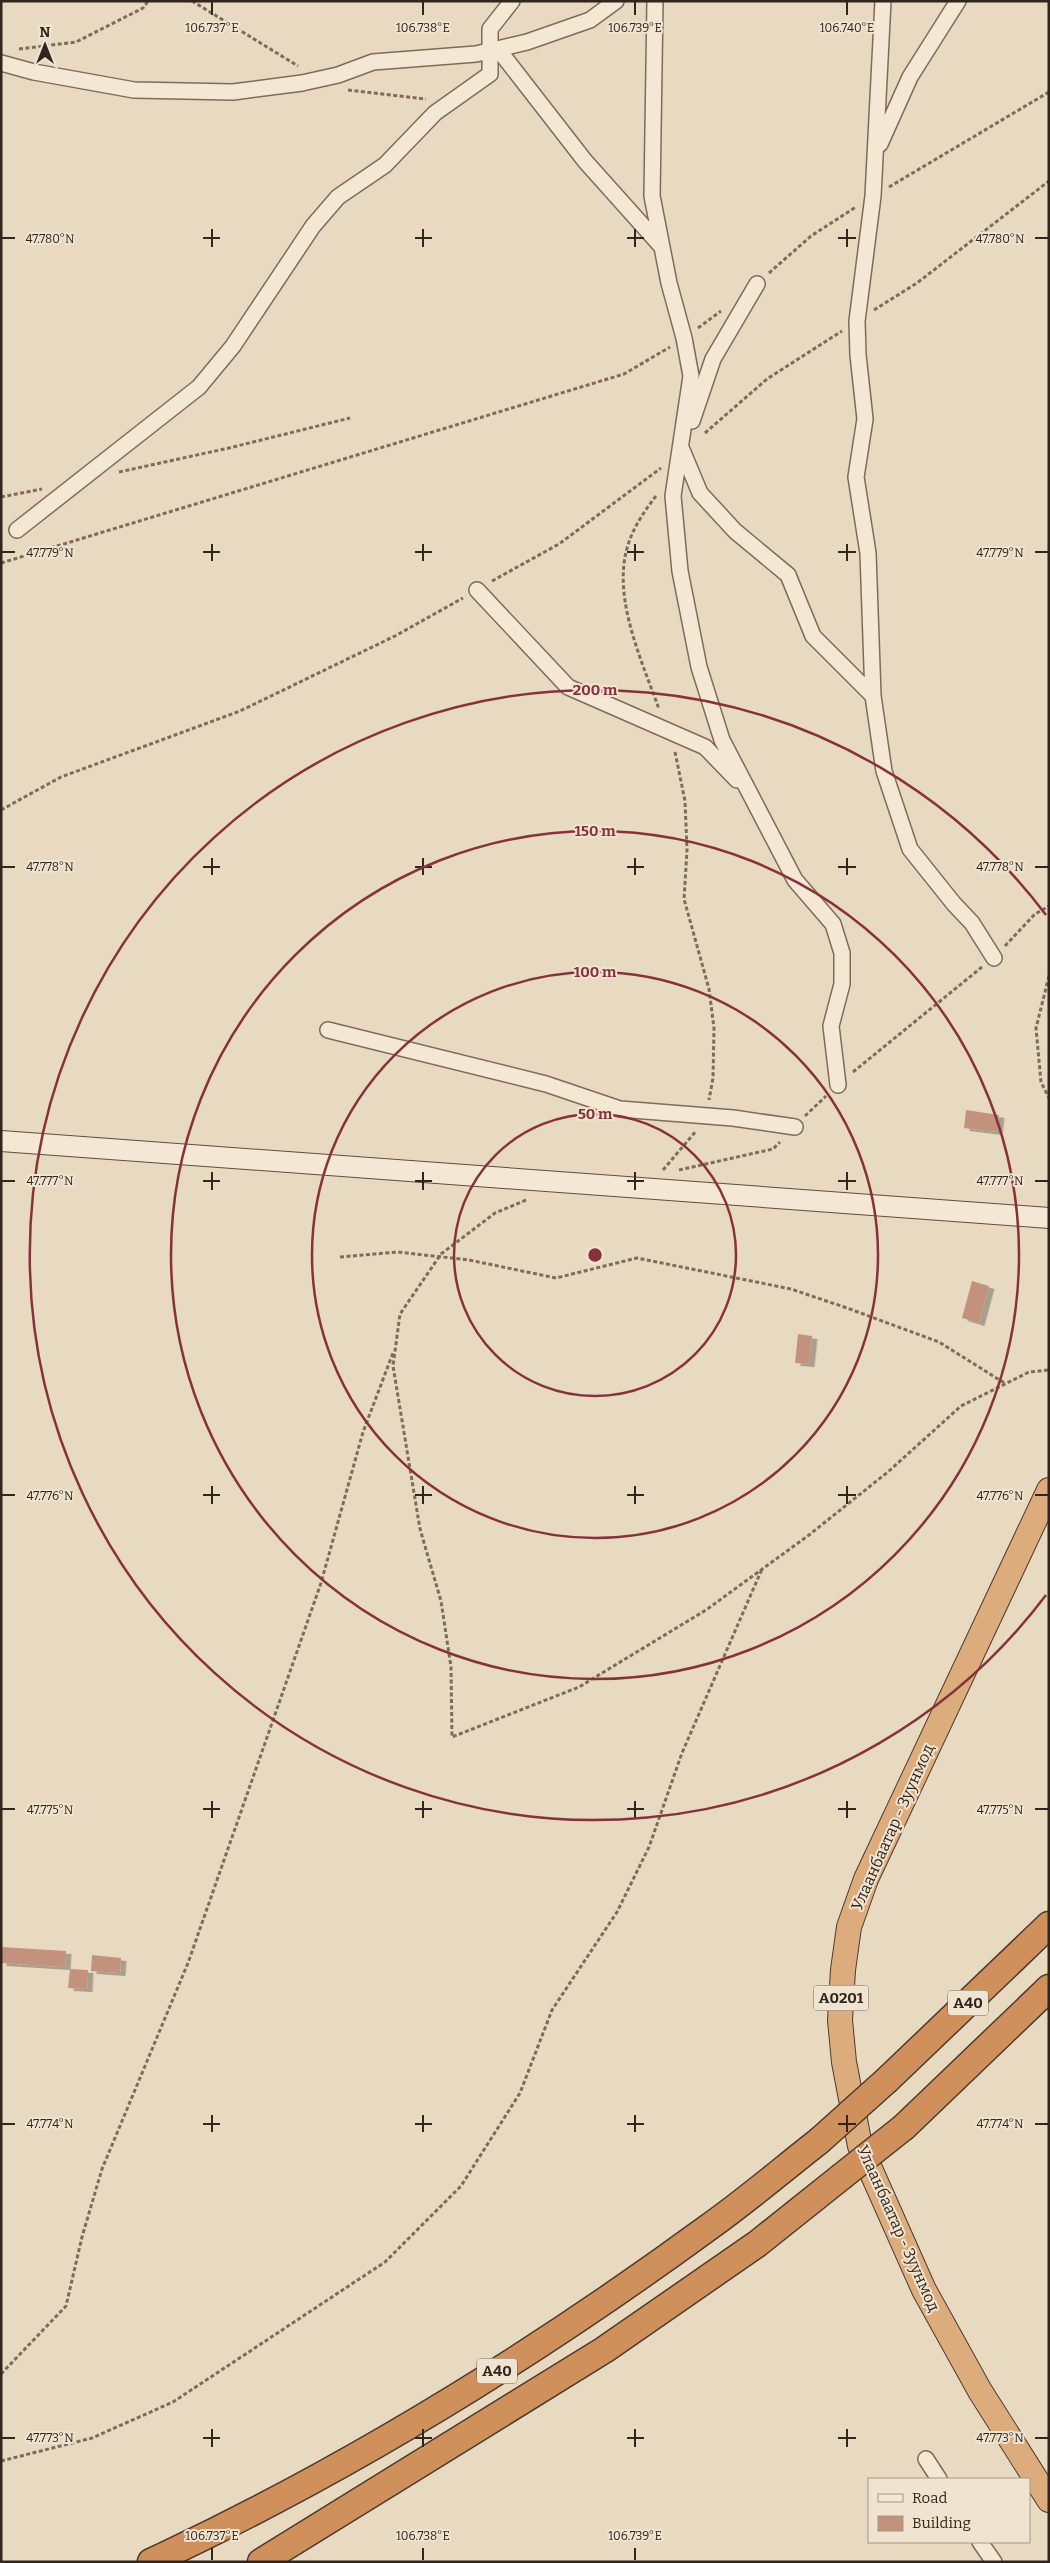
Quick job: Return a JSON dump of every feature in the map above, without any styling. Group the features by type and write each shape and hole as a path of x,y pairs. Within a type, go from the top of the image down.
{"highway":[{"name":"Улаанбаатар - Зуунмод","path":"1049,1490 866,1879 850,1927 843,1970 840,2020 844,2062 860,2146 924,2290 980,2391 1049,2500"},
{"name":"A40","path":"151,2562 364,2454 542,2343 710,2227 818,2141 887,2080 1049,1925"},
{"name":"A40","path":"261,2562 604,2350 757,2244 904,2127 1049,1988"}],"main road":[{"path":"1,1140 1049,1218"}],"street":[{"path":"17,530 199,387 233,346 313,226 338,197 385,165 435,113 490,74 494,50 490,29 512,1"},
{"path":"1,63 34,72 134,90 233,92 338,75 373,62 476,54 494,50 527,42 590,20 616,1"},
{"path":"654,1 652,196 668,283 684,338 691,376 673,496 682,580 702,676 722,740 795,880 833,924 842,953 842,984 831,1026 838,1085"},
{"path":"883,1 873,196 857,321 858,355 865,418 856,477 868,553 872,696 884,771 910,849 954,904 972,923 994,958"},
{"path":"876,153 910,77 958,1"},
{"path":"494,50 585,160 662,247"},
{"path":"757,284 714,359 681,452 700,493 736,531 788,575 813,636 872,696"},
{"path":"477,590 568,687 705,747 748,792"},
{"path":"328,1030 546,1084 620,1109 733,1118 795,1126"},
{"path":"926,2459 938,2478"},
{"path":"981,2543 994,2562"}],"path":[{"path":"16,50 76,42 143,8 148,1"},
{"path":"757,284 811,236 873,196 1049,92"},
{"path":"1,810 61,777 240,711 395,636 559,544 681,452 767,379 918,283 1049,181"},
{"path":"1,563 624,374 684,338 728,306"},
{"path":"115,473 229,448 350,418"},
{"path":"1,498 49,487"},
{"path":"659,491 638,520 625,557 625,597 640,661 678,762 685,801 684,899 709,989 714,1028 713,1078 708,1107"},
{"path":"1049,976 1036,1028 1041,1082 1049,1098"},
{"path":"658,1175 693,1137 696,1130"},
{"path":"532,1198 496,1213 441,1254 400,1314 393,1366 420,1529 441,1601 451,1667 452,1737 578,1687 706,1610 889,1471 961,1406 1029,1372 1049,1370"},
{"path":"340,1257 398,1252 469,1260 556,1278 637,1258 791,1289 847,1308 940,1342 1006,1384"},
{"path":"1,2374 66,2306 82,2237 102,2170 188,1963 321,1583 363,1432 396,1348"},
{"path":"1,2461 92,2438 173,2402 385,2262 461,2186 520,2093 552,2010 617,1912 649,1847 682,1754 763,1568"}],"building":[{"path":"966,1110 999,1115 997,1132 964,1128"},
{"path":"972,1281 989,1286 979,1323 962,1318"},
{"path":"798,1334 812,1336 809,1364 795,1363"},
{"path":"1,1947 66,1951 65,1967 1,1963"},
{"path":"92,1955 121,1958 120,1973 91,1971"},
{"path":"70,1969 88,1970 87,1989 68,1988"}]}
